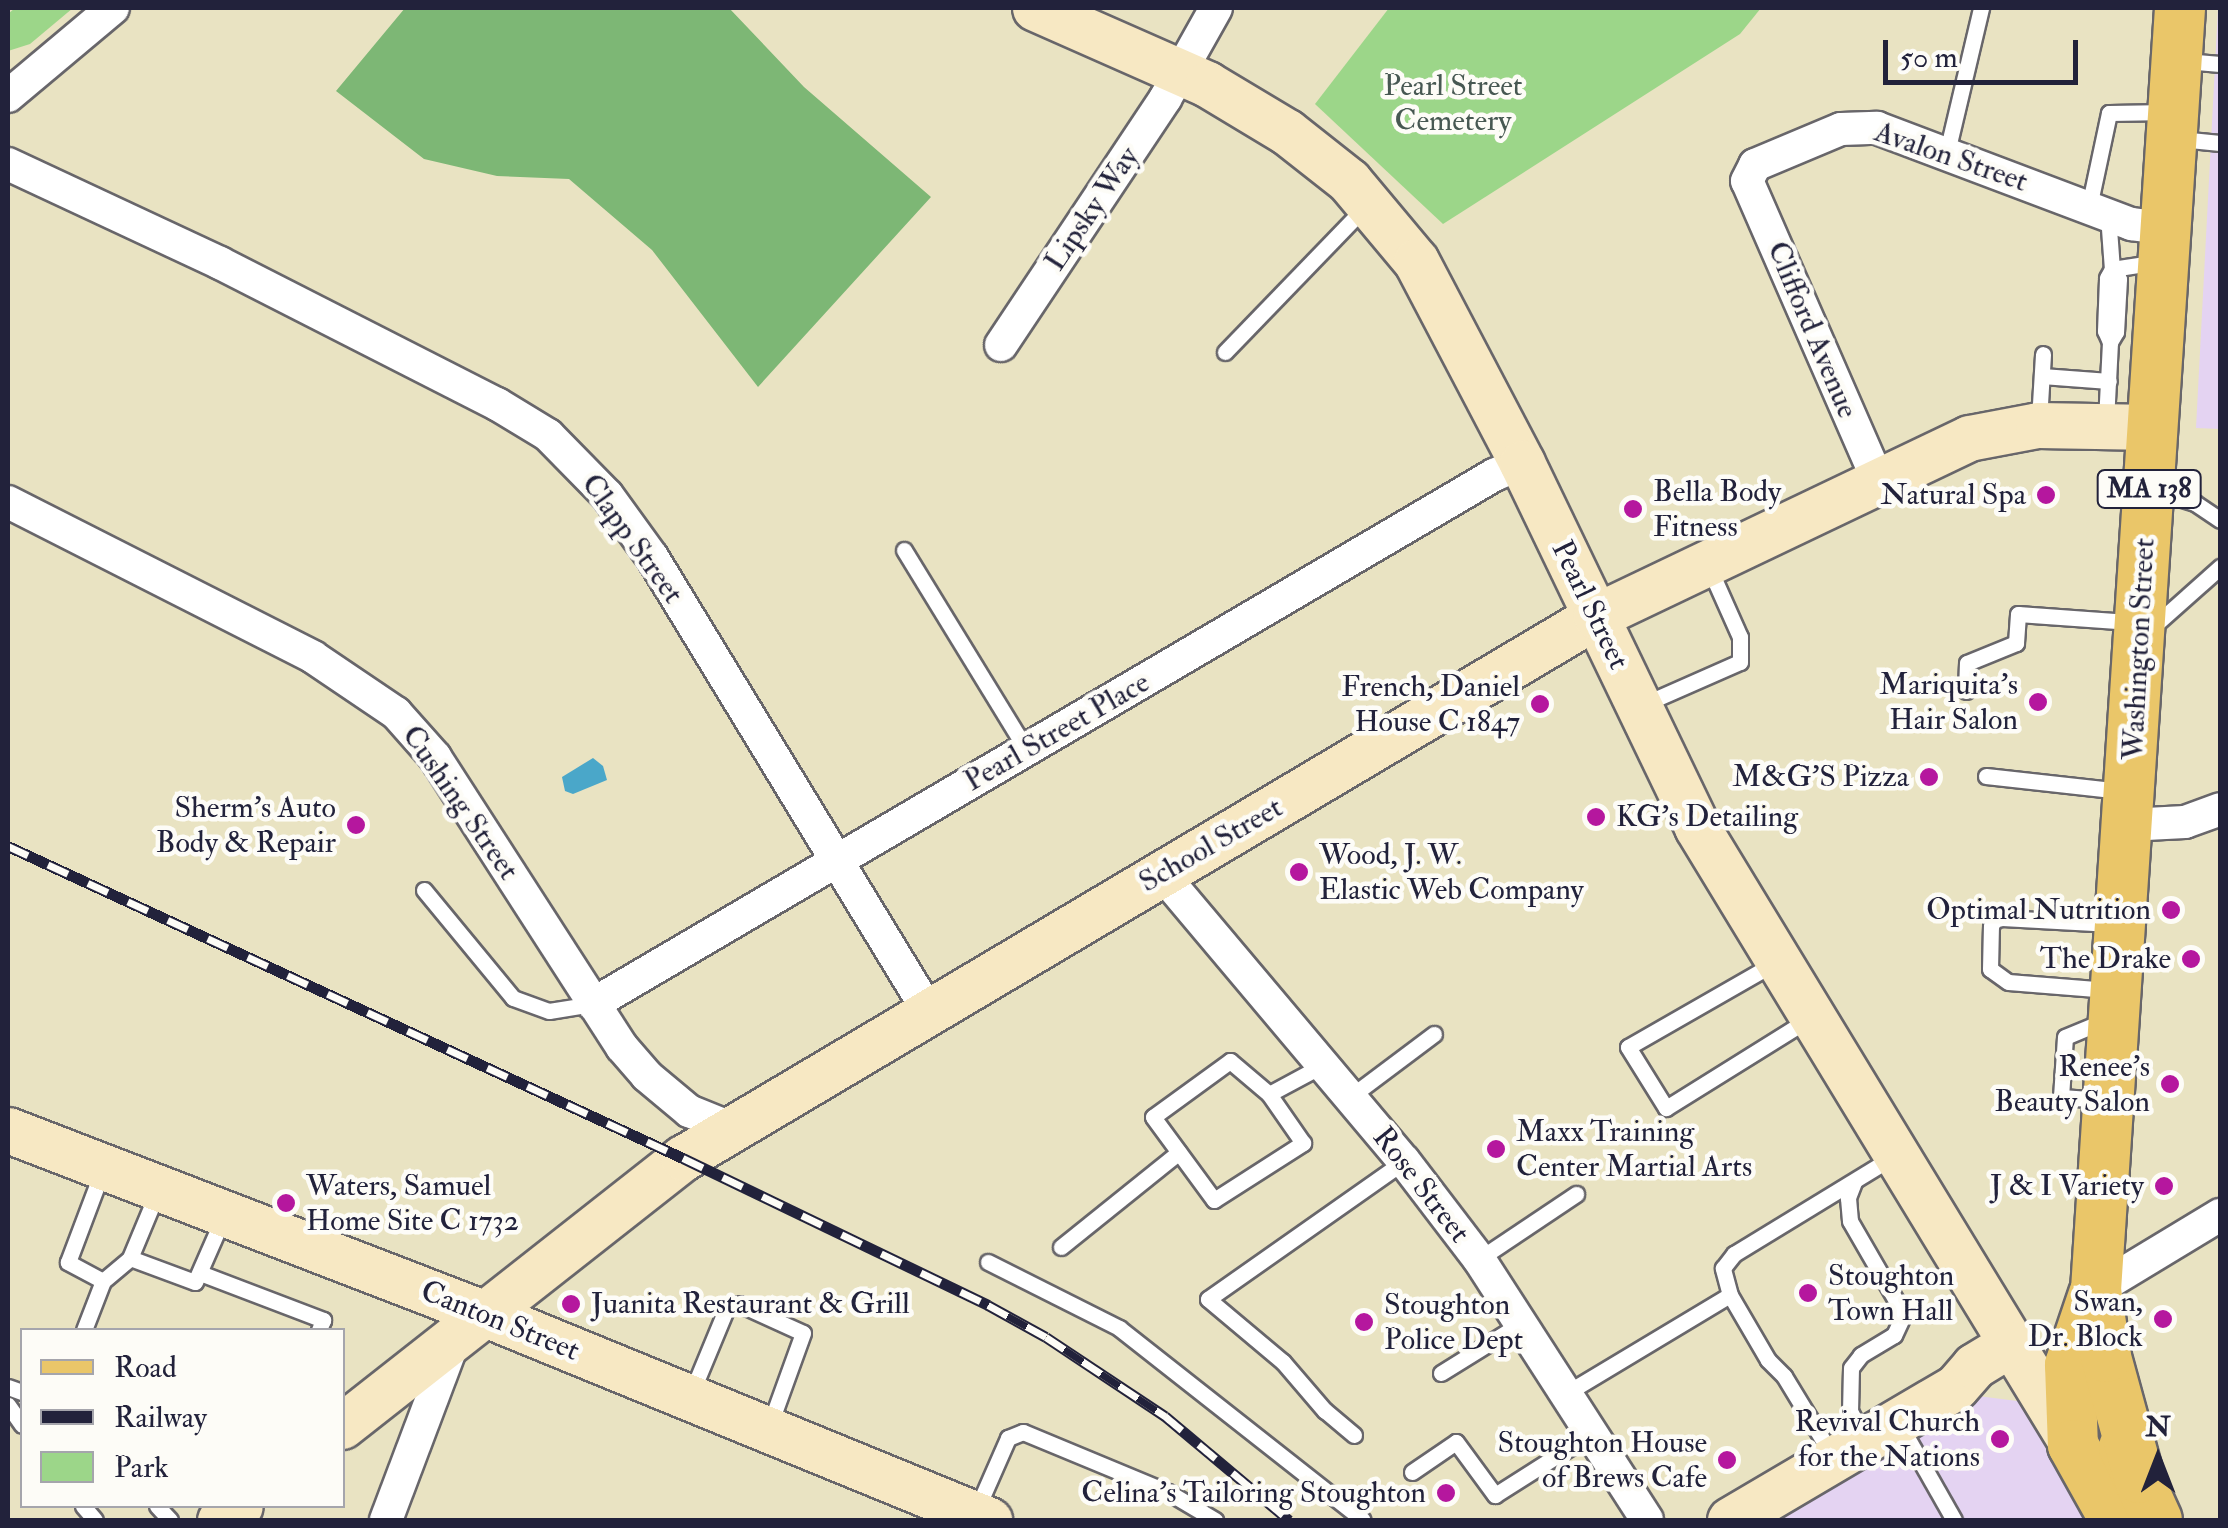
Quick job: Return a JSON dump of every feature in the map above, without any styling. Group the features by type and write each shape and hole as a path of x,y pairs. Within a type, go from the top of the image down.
{"main road":[{"name":"Pearl Street","path":"1036,8 1178,71 1286,132 1328,162 1370,202 1416,261 1522,463 1697,827 2010,1344"},
{"name":"Washington Street","path":"2137,1506 2096,1290 2148,489 2123,410 2165,245 2172,125 2198,62 2180,8"},
{"name":"School Street","path":"345,1424 683,1158 1596,616 1877,478 1969,438 2123,410"},
{"name":"Canton Street","path":"8,1130 226,1212 468,1327 689,1398 981,1518"},
{"name":"Washington Street","path":"2096,1290 2054,1378 2073,1445 2137,1506"},
{"path":"1738,1518 1956,1387 1974,1366 2010,1344 2032,1347 2054,1378"},
{"path":"1956,1387 2054,1378 2088,1380 2137,1506"}],"street":[{"path":"8,96 113,8"},
{"name":"Lipsky Way","path":"1001,345 1165,99 1216,8"},
{"name":"Avalon Street","path":"1747,181 1755,164 1842,128 1877,128 2099,211 2165,245"},
{"name":"Clapp Street","path":"8,164 237,272 497,404 548,435 607,495 652,557 930,1012"},
{"name":"Clifford Avenue","path":"1747,181 1877,478"},
{"name":"Pearl Street Place","path":"593,1004 1494,475 1522,463"},
{"name":"Cushing Street","path":"8,502 313,657 396,713 435,756 593,1004 646,1076 690,1111 733,1129"},
{"path":"2129,808 2186,822 2220,810"},
{"name":"Rose Street","path":"1162,874 1404,1161 1479,1259 1647,1520"},
{"path":"2096,1290 2220,1216"},
{"path":"386,1520 468,1327"}],"lane":[{"path":"1947,152 1981,8"},
{"path":"2123,410 2110,342 2116,332 2119,279 2112,270 2099,211 2109,112 2172,125 2220,143"},
{"path":"1225,352 1370,202"},
{"path":"2112,270 2165,245"},
{"path":"2038,424 2044,354"},
{"path":"2042,376 2123,410"},
{"path":"2148,489 2195,502 2220,520"},
{"path":"904,550 1026,749"},
{"path":"1638,707 1740,662 1740,637 1706,561"},
{"path":"1966,691 1967,664 2016,644 2018,614 2156,624 2220,568"},
{"path":"1986,776 2129,808"},
{"path":"424,890 498,985 513,998 550,1012 593,1004"},
{"path":"2116,1004 2008,982 1990,969 1992,922 2002,918 2121,925"},
{"path":"1776,962 1628,1048 1666,1108 1811,1018"},
{"path":"1350,1097 1434,1034"},
{"path":"1230,1061 1269,1094 1303,1143 1214,1200 1153,1117 1230,1061"},
{"path":"1269,1094 1323,1065"},
{"path":"1061,1247 1179,1152"},
{"path":"1896,1155 1734,1254 1724,1268 1730,1295 1866,1441 1954,1520"},
{"path":"1354,1435 1325,1411 1283,1362 1208,1299 1404,1161"},
{"path":"103,1281 68,1262 104,1167"},
{"path":"1854,1182 1848,1198 1850,1221 1899,1306 1902,1318 1894,1335 1861,1355 1851,1368 1850,1410 1866,1441"},
{"path":"85,1328 103,1281 130,1258 159,1188"},
{"path":"1479,1259 1576,1194"},
{"path":"130,1258 187,1281 196,1280 226,1212"},
{"path":"988,1262 1119,1328 1363,1520"},
{"path":"200,1273 323,1320 321,1328"},
{"path":"1565,1394 1730,1295"},
{"path":"689,1398 729,1304 739,1304 798,1327 802,1341 767,1430"},
{"path":"1441,1373 1520,1324"},
{"path":"981,1518 1008,1438 1023,1432 1168,1492 1215,1520"},
{"path":"1412,1472 1456,1442 1495,1494 1591,1434"}],"shaded area":[{"path":"2220,8 2220,429 2196,428"},
{"path":"1970,1395 2025,1402 2089,1520 1761,1520"}],"green space":[{"path":"15,8 73,8 30,44 8,51 8,14"},
{"path":"405,8 729,8 804,87 931,197 758,387 652,250 569,179 497,176 424,159 336,91"},
{"name":"Pearl Street Cemetery","path":"1389,8 1761,8 1740,34 1443,224 1315,104"}],"water":[{"path":"593,758 603,766 607,780 573,794 565,791 562,777"}],"railway":[{"path":"8,846 683,1158 988,1305 1046,1337 1165,1416 1289,1520"}],"place":[{"name":"Natural Spa","path":"2046,495"},
{"name":"Bella Body Fitness","path":"1633,509"},
{"name":"Mariquita's Hair Salon","path":"2038,702"},
{"name":"French, Daniel House C 1847","path":"1540,704"},
{"name":"M&G'S Pizza","path":"1929,777"},
{"name":"KG’s Detailing","path":"1596,817"},
{"name":"Sherm's Auto Body & Repair","path":"356,825"},
{"name":"Wood, J. W. Elastic Web Company","path":"1299,872"},
{"name":"Optimal Nutrition","path":"2171,910"},
{"name":"The Drake","path":"2191,959"},
{"name":"Renee's Beauty Salon","path":"2170,1084"},
{"name":"Maxx Training Center Martial Arts","path":"1496,1149"},
{"name":"J & I Variety","path":"2164,1186"},
{"name":"Waters, Samuel Home Site C 1732","path":"286,1203"},
{"name":"Stoughton Town Hall","path":"1808,1293"},
{"name":"Juanita Restaurant & Grill","path":"571,1304"},
{"name":"Swan, Dr. Block","path":"2163,1319"},
{"name":"Stoughton Police Dept","path":"1364,1322"},
{"name":"Revival Church for the Nations","path":"2000,1439"},
{"name":"Stoughton House of Brews Cafe","path":"1727,1460"},
{"name":"Celina's Tailoring Stoughton","path":"1446,1493"}]}
